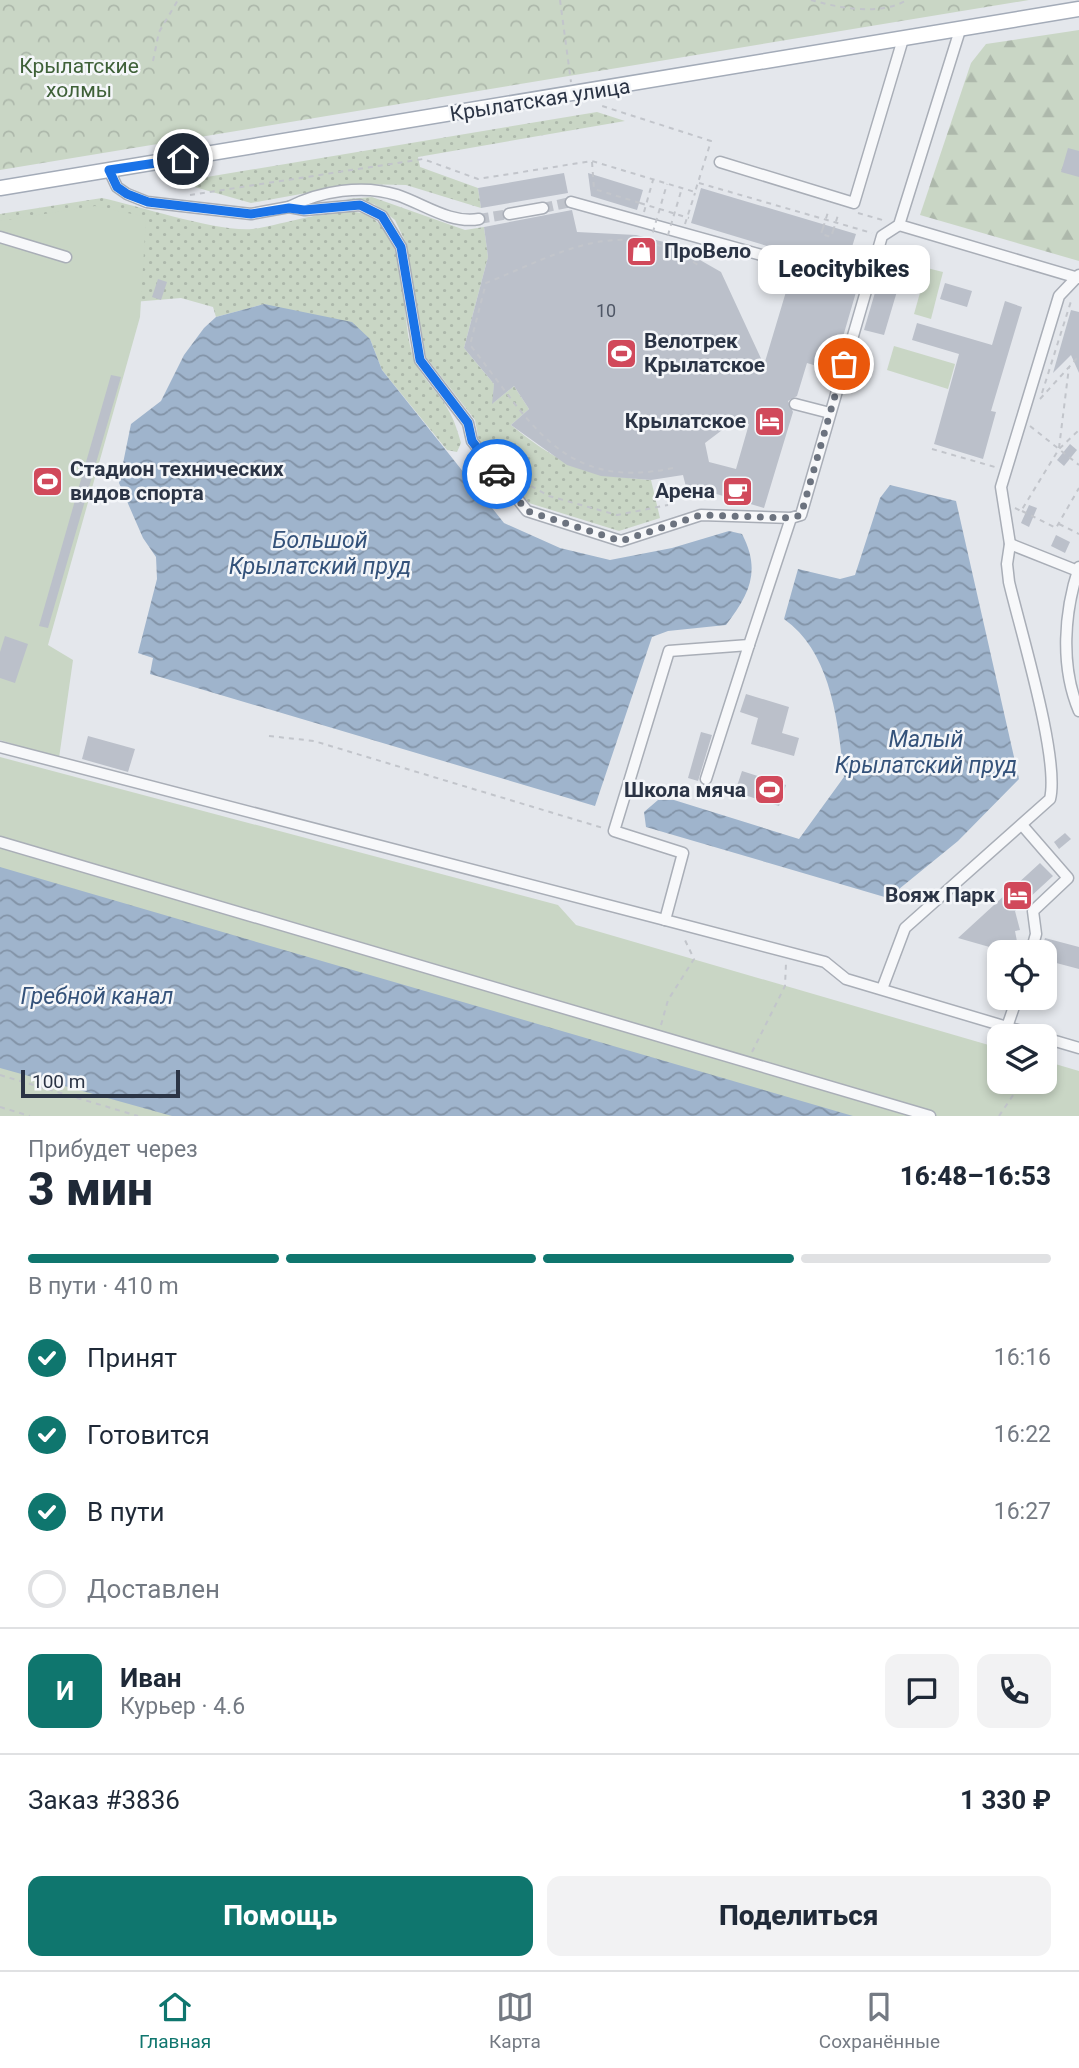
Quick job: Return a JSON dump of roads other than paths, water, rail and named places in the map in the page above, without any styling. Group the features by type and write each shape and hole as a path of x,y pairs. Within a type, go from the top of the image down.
{"main road":[{"name":"Крылатская улица","path":"0,188 1079,9"}],"lane":[{"path":"289,208 304,210 360,205 382,216 391,227 401,247 420,360 468,423 472,441 527,511 621,541 701,515 791,518 801,515 882,236 900,225 960,30"},
{"path":"719,162 854,203 903,39"},
{"path":"109,170 117,187 148,202 251,214 289,208 321,195 374,190 396,195 465,222 480,219"},
{"path":"571,202 783,261"},
{"path":"509,214 542,208"},
{"path":"900,225 1079,277"},
{"path":"0,237 66,257"},
{"path":"882,989 905,928 1050,799 1053,788 1050,755 1009,582 1007,564 1010,544 1001,502 1005,470 1059,296 1068,284 1079,277"},
{"path":"795,404 830,413"},
{"path":"706,779 791,518"},
{"path":"1010,544 1078,569 1066,636 1066,662 1079,710"},
{"path":"665,919 683,853 614,831 669,651 748,645"},
{"path":"0,747 825,962 846,979 997,1024"},
{"path":"1022,825 1068,878 1033,912 1034,940"},
{"path":"0,842 930,1116"},
{"path":"1057,1042 1079,1048"}],"water":[{"name":"Большой Крылатский пруд","path":"264,304 352,322 370,339 382,370 504,523 560,548 610,560 672,548 729,531 742,534 748,547 752,570 747,592 726,625 668,631 652,637 595,806 150,674 153,658 138,653 157,579 156,557 143,538 119,483 131,424 161,401 184,355 216,317"},
{"name":"Малый Крылатский пруд","path":"890,485 956,501 1019,779 958,841 888,898 646,827 644,812 658,800 674,800 799,839 844,777 830,691 813,650 800,633 784,619 798,569 840,579 855,575 880,498"},
{"name":"Гребной канал","path":"0,867 853,1116 172,1116 0,1068"}],"tunnel":[{"path":"543,208 571,202"},
{"path":"479,219 509,214"}],"place":[{"name":"ПроВело","path":"641,251"},
{"name":"Велотрек Крылатское","path":"621,353"},
{"name":"Leocitybikes","path":"844,364"},
{"name":"Крылатское","path":"769,421"},
{"name":"Стадион технических видов спорта","path":"47,481"},
{"name":"Арена","path":"738,491"},
{"name":"Школа мяча","path":"769,790"},
{"name":"Вояж Парк","path":"1018,895"}],"park label":[{"name":"Крылатские холмы","path":"79,78"}]}
